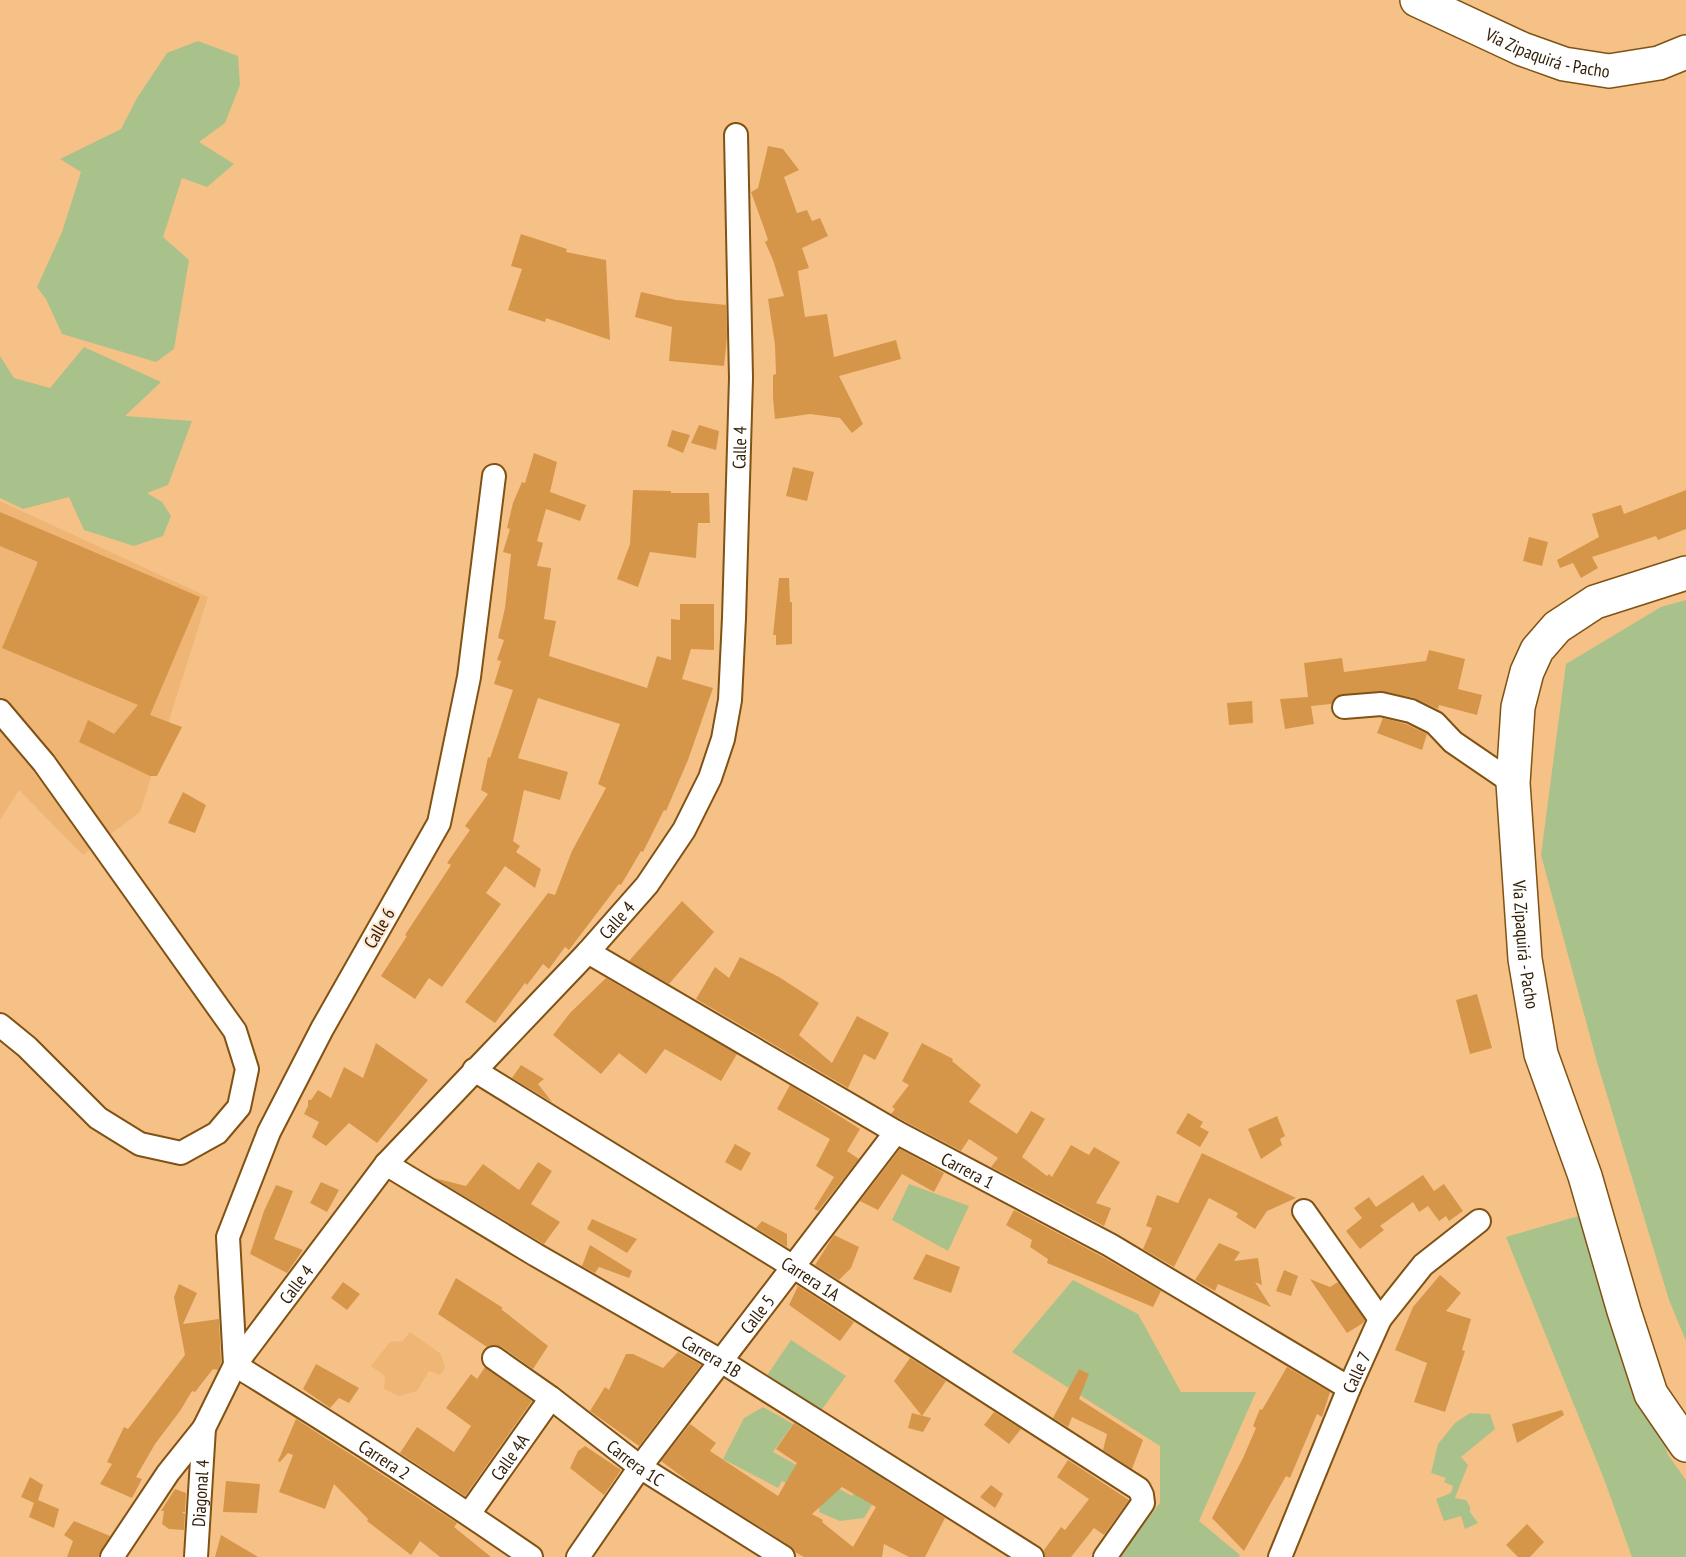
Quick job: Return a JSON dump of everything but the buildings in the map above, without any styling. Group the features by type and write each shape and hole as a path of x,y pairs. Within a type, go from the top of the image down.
{"main road":[{"name":"Vía Zipaquirá - Pacho","path":"1417,0 1522,49 1564,64 1609,72 1659,63 1686,52"},
{"name":"Vía Zipaquirá - Pacho","path":"1686,573 1595,602 1557,627 1538,650 1527,672 1518,707 1513,783 1525,959 1542,1054 1585,1176 1651,1394 1686,1445"}],"street":[{"name":"Calle 4","path":"112,1557 168,1473 204,1428 235,1365 386,1164 588,952 647,885 684,830 710,778 723,740 730,700 734,618 741,378 736,135"},
{"name":"Calle 6","path":"235,1365 228,1237 274,1122 321,1029 439,823 469,677 494,476"},
{"path":"1344,707 1381,704 1411,711 1435,723 1453,742 1513,783"},
{"path":"0,711 44,763 235,1031 247,1069 239,1107 217,1133 181,1153 140,1144 98,1118 27,1047 0,1025"},
{"name":"Carrera 1","path":"588,952 896,1132 1110,1245 1348,1388"},
{"name":"Carrera 1A","path":"474,1070 792,1266 1139,1489 1143,1503 1106,1557"},
{"name":"Calle 5","path":"578,1557 640,1467 896,1132"},
{"name":"Carrera 1B","path":"386,1164 536,1255 721,1361 1032,1557"},
{"path":"1304,1211 1380,1318"},
{"name":"Calle 7","path":"1280,1557 1348,1388 1380,1318 1423,1265 1479,1221"},
{"name":"Carrera 1C","path":"494,1358 551,1398 640,1467 783,1557"},
{"name":"Carrera 2","path":"235,1365 469,1514 531,1557"},
{"name":"Calle 4A","path":"469,1514 551,1398"},
{"name":"Diagonal 4","path":"196,1557 204,1428"}],"shaded area":[{"path":"0,501 208,597 140,812 83,855 19,790 0,820"},
{"path":"410,1332 441,1354 445,1368 440,1375 429,1371 417,1391 399,1396 384,1389 385,1376 371,1366 390,1342 403,1341"}],"green space":[{"path":"198,41 238,56 240,85 225,123 199,142 234,164 207,187 182,178 163,237 189,260 174,349 156,362 62,334 46,299 37,287 62,232 81,172 60,159 121,129 137,98 167,53"},
{"path":"84,347 161,382 125,416 192,421 168,485 147,493 162,502 171,516 163,536 134,546 84,530 69,497 23,509 0,498 0,356 14,378 50,388"},
{"path":"1686,600 1686,1341 1669,1300 1597,1062 1541,855 1566,664 1661,607"},
{"path":"909,1184 969,1206 948,1251 892,1220"},
{"path":"1589,1213 1668,1455 1686,1480 1686,1557 1632,1557 1604,1479 1506,1237"},
{"path":"1073,1280 1138,1314 1181,1392 1256,1392 1199,1521 1240,1555 1239,1557 1119,1557 1160,1503 1160,1446 1012,1352"},
{"path":"791,1340 846,1376 818,1415 766,1377"},
{"path":"763,1407 793,1424 773,1452 852,1496 870,1466 888,1478 864,1518 840,1521 819,1512 820,1502 782,1481 778,1488 723,1459 744,1418"},
{"path":"1470,1413 1490,1414 1495,1429 1461,1457 1468,1465 1455,1498 1466,1500 1470,1512 1478,1523 1465,1529 1461,1516 1444,1521 1436,1499 1451,1493 1453,1486 1444,1482 1446,1478 1431,1473 1438,1444 1455,1423"}]}
